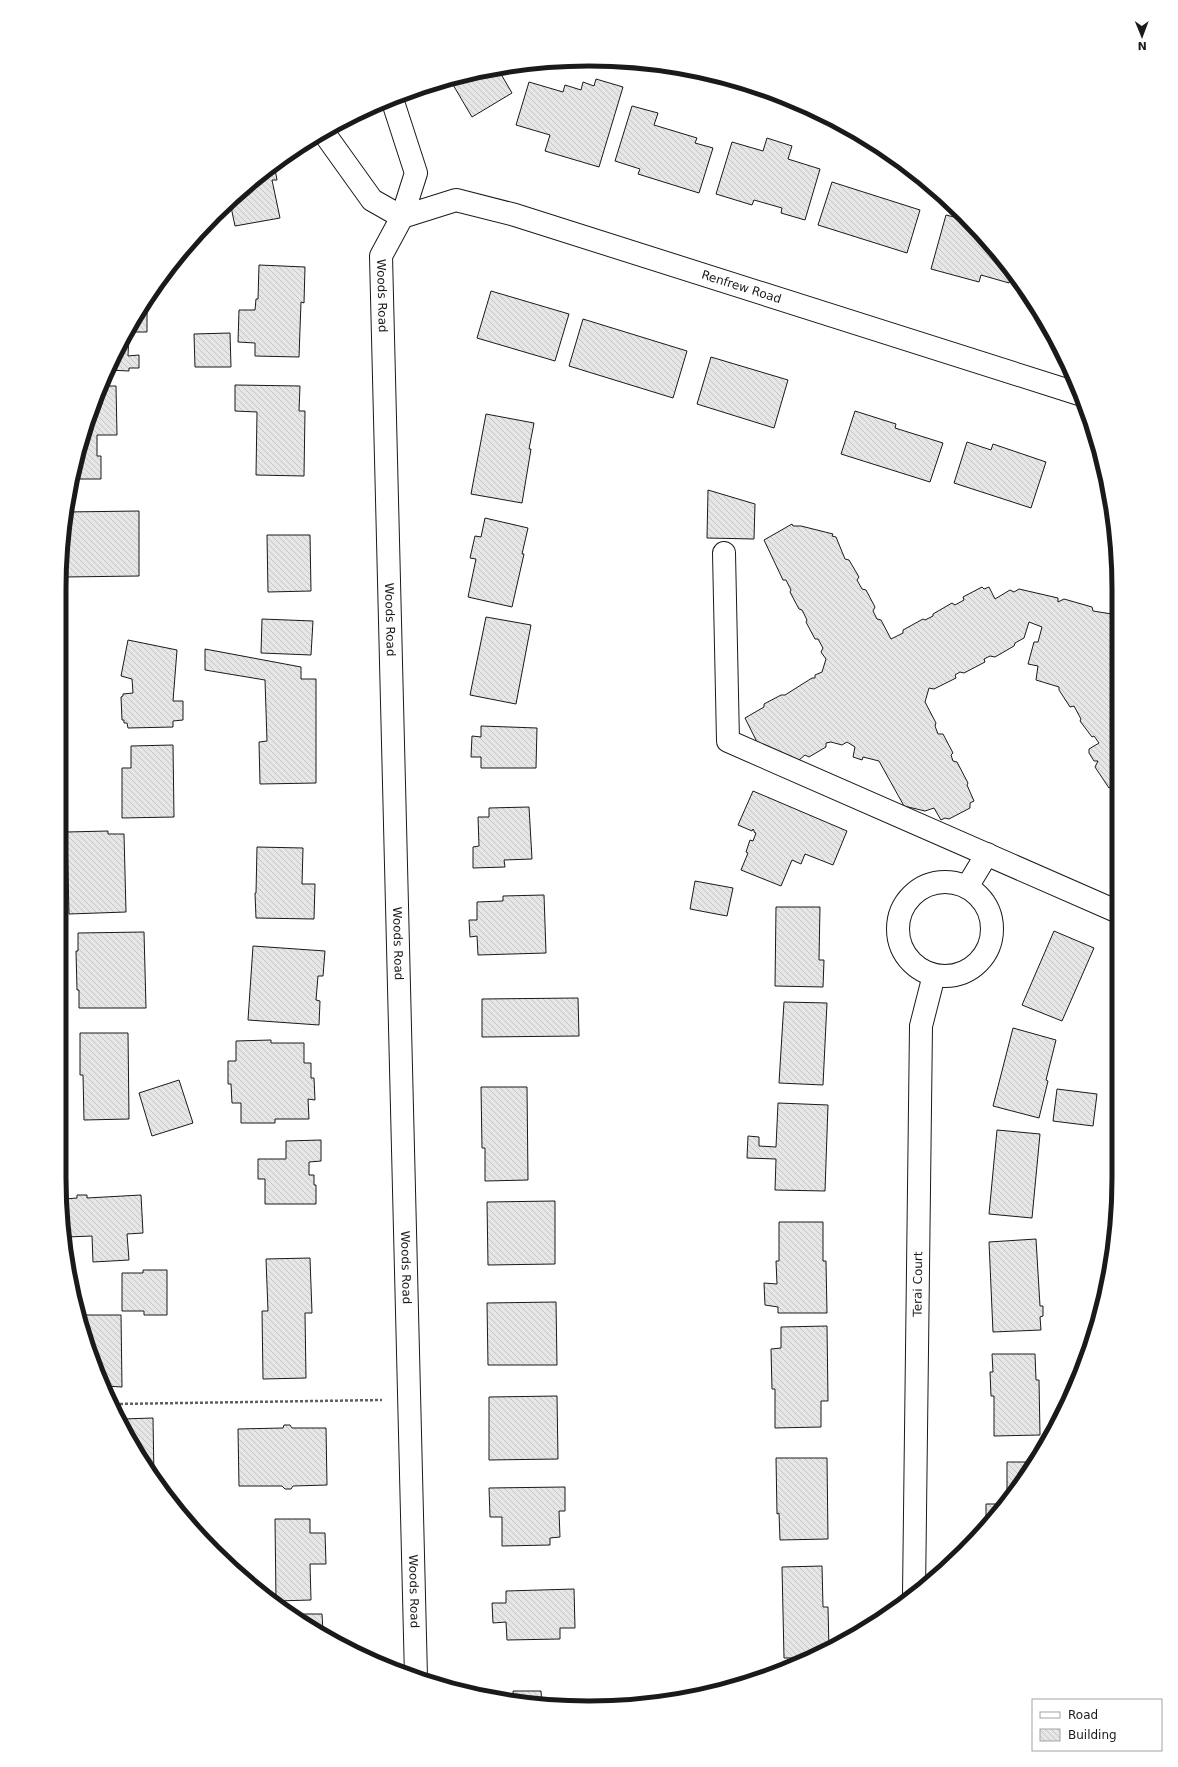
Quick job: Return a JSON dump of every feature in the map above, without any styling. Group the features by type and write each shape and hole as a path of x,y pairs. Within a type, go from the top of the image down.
{"street":[{"name":"Woods Road","path":"394,104 416,173 402,217 380,256 416,1671"},
{"path":"327,136 372,200 402,217"},
{"name":"Renfrew Road","path":"402,217 456,200 515,215 1073,392"},
{"path":"724,553 728,741 1112,909"},
{"path":"967,887 987,854"},
{"path":"952,882 967,887 979,896 988,908 992,923 991,938 986,952 977,964 964,972 950,976 934,975 919,969 907,958 900,944 897,928 900,913 908,899 921,889 936,883 952,882"},
{"name":"Terai Court","path":"914,1587 921,1026 934,975"}],"path":[{"path":"118,1404 409,1400"}],"building":[{"path":"501,74 512,93 472,117 453,84"},
{"path":"596,79 623,87 599,167 545,151 550,135 516,125 529,82 563,92 565,85 581,90 583,82 594,86"},
{"path":"632,106 658,113 654,125 697,138 695,143 713,148 699,193 638,174 640,169 615,161"},
{"path":"767,138 792,146 788,159 820,169 805,220 781,213 782,208 754,200 752,205 716,194 732,142 763,151"},
{"path":"275,171 277,180 272,180 280,218 235,226 231,208"},
{"path":"832,182 920,210 907,253 818,225"},
{"path":"946,215 959,219 982,244 1010,279 1009,283 981,275 979,282 931,269"},
{"path":"259,265 305,267 304,303 301,302 299,357 255,356 255,343 238,342 239,310 255,310 256,299 258,299"},
{"path":"491,291 569,314 555,361 477,338"},
{"path":"147,309 147,332 133,332"},
{"path":"583,319 687,351 673,398 569,366"},
{"path":"230,333 231,367 195,367 194,334"},
{"path":"129,341 128,356 139,355 139,368 129,368 129,371 114,370"},
{"path":"711,357 788,380 774,428 697,404"},
{"path":"235,385 300,386 299,411 305,411 304,476 256,475 257,412 235,411"},
{"path":"107,386 116,386 117,435 97,435 97,456 101,456 101,479 78,479 94,421 106,389"},
{"path":"855,411 896,424 895,428 943,443 930,482 841,454"},
{"path":"486,414 534,423 522,503 471,494"},
{"path":"967,442 991,450 993,444 1046,462 1031,508 954,483"},
{"path":"708,490 755,504 754,539 707,538"},
{"path":"139,511 139,576 66,577 72,512"},
{"path":"485,518 528,528 522,554 524,554 512,607 468,597 476,559 470,558 475,536 481,537"},
{"path":"792,524 793,526 801,526 833,534 832,536 836,537 845,559 849,560 859,577 857,580 862,589 866,590 875,607 873,611 877,619 881,620 891,639 903,633 903,630 923,619 925,620 933,616 933,614 952,603 955,605 964,600 963,597 982,587 984,589 989,587 995,599 1010,590 1014,592 1019,589 1058,598 1058,602 1064,599 1092,607 1093,611 1112,614 1112,786 1109,788 1095,767 1098,761 1094,761 1089,753 1089,749 1099,743 1094,736 1092,737 1080,721 1081,719 1074,706 1070,707 1059,690 1059,687 1036,680 1038,666 1028,664 1034,642 1038,642 1042,627 1029,622 1024,638 1015,643 1014,646 995,657 990,656 984,659 985,662 964,673 960,672 955,675 956,678 934,689 929,688 925,702 936,723 935,726 938,734 943,734 953,753 951,755 953,761 957,762 968,783 967,785 974,801 970,803 970,808 949,819 945,818 941,820 934,808 925,811 904,806 879,761 863,757 862,760 853,757 855,747 847,742 842,745 831,742 826,743 826,747 809,757 805,755 799,760 760,748 745,718 764,707 764,704 781,695 785,695 812,678 815,678 815,675 822,672 826,659 821,652 823,648 818,639 815,639 806,622 807,620 802,610 799,609 790,592 791,590 786,580 783,580 764,540"},
{"path":"267,535 310,535 311,591 268,592"},
{"path":"486,617 531,625 516,704 470,695"},
{"path":"262,619 313,621 311,655 261,653"},
{"path":"128,640 177,650 173,701 183,701 183,720 173,721 173,727 128,728 127,723 124,723 124,720 122,720 121,697 123,694 133,693 132,679 121,676"},
{"path":"205,649 301,667 301,679 316,679 316,783 260,784 259,742 267,741 265,680 205,670"},
{"path":"481,726 537,728 536,768 481,768 481,757 471,757 472,736 481,737"},
{"path":"173,745 174,817 122,818 122,768 131,768 131,746"},
{"path":"753,791 847,831 833,865 805,854 801,864 792,860 781,886 741,870 748,853 746,852 750,840 753,841 756,833 753,829 752,831 738,825"},
{"path":"529,807 532,859 504,860 505,867 473,868 473,847 479,846 478,817 489,817 489,808"},
{"path":"108,831 108,834 124,834 126,912 69,914 67,832"},
{"path":"257,847 303,848 302,884 315,884 314,919 256,918 255,893"},
{"path":"695,881 733,888 727,916 690,909"},
{"path":"544,895 546,953 478,955 477,936 470,937 469,920 477,920 477,902 503,901 503,896"},
{"path":"776,907 820,907 819,960 824,960 823,987 775,986"},
{"path":"1054,931 1094,948 1062,1021 1022,1005"},
{"path":"144,932 146,1008 79,1008 76,951 78,951 78,933"},
{"path":"253,946 325,951 323,976 318,976 316,1000 320,1001 319,1025 248,1020"},
{"path":"578,998 579,1036 482,1037 482,999"},
{"path":"784,1002 827,1003 823,1085 779,1083"},
{"path":"1013,1028 1056,1040 1046,1080 1048,1081 1039,1118 993,1106"},
{"path":"80,1033 128,1033 129,1119 84,1120 83,1075 80,1075"},
{"path":"271,1040 271,1043 304,1043 304,1063 311,1063 311,1078 314,1078 315,1100 308,1099 309,1119 275,1119 275,1123 241,1123 241,1103 232,1103 231,1084 228,1084 228,1061 236,1061 236,1041"},
{"path":"179,1080 193,1123 152,1136 139,1093"},
{"path":"481,1087 527,1087 528,1180 485,1181 485,1148 482,1148"},
{"path":"1057,1089 1097,1094 1093,1126 1053,1121"},
{"path":"778,1103 828,1105 825,1191 775,1190 776,1159 747,1158 748,1136 759,1137 759,1146 776,1147"},
{"path":"997,1130 1040,1134 1032,1218 989,1214"},
{"path":"321,1140 321,1161 309,1162 309,1175 314,1175 314,1185 316,1185 316,1204 265,1204 265,1179 258,1179 258,1159 286,1159 286,1141"},
{"path":"77,1195 87,1195 87,1198 141,1195 143,1233 127,1234 129,1260 93,1262 92,1236 69,1237 67,1199 77,1198"},
{"path":"555,1201 555,1264 488,1265 487,1202"},
{"path":"779,1222 823,1222 823,1261 826,1261 827,1313 778,1313 778,1307 765,1305 764,1283 777,1284 776,1261 779,1261"},
{"path":"1036,1239 1040,1306 1043,1306 1043,1316 1040,1317 1041,1330 993,1332 989,1242"},
{"path":"310,1258 312,1313 305,1313 306,1378 263,1379 262,1311 268,1311 266,1259"},
{"path":"143,1270 167,1270 167,1315 144,1315 144,1311 122,1311 122,1273 143,1273"},
{"path":"556,1302 557,1365 488,1365 487,1303"},
{"path":"85,1315 121,1315 122,1387 110,1386 94,1346"},
{"path":"827,1326 828,1401 821,1401 821,1427 775,1428 775,1389 772,1389 771,1349 781,1348 781,1327"},
{"path":"992,1354 1035,1354 1036,1380 1039,1380 1040,1435 994,1436 994,1396 991,1396 990,1372 993,1372"},
{"path":"557,1396 558,1459 489,1460 489,1397"},
{"path":"153,1418 154,1469 136,1440 125,1419"},
{"path":"284,1425 290,1425 292,1428 326,1428 327,1485 293,1486 291,1489 285,1489 282,1486 239,1486 238,1429 283,1428"},
{"path":"776,1458 827,1458 828,1539 780,1540 779,1513 777,1514"},
{"path":"1007,1462 1028,1462 1024,1469 1007,1492"},
{"path":"565,1487 565,1511 559,1511 560,1537 550,1538 550,1545 502,1546 502,1517 490,1517 489,1488"},
{"path":"986,1504 997,1504 986,1518"},
{"path":"275,1519 310,1519 310,1533 325,1533 326,1564 310,1564 311,1600 282,1601 276,1597"},
{"path":"822,1566 823,1607 828,1607 829,1642 796,1658 784,1658 782,1567"},
{"path":"574,1589 575,1628 560,1628 560,1639 507,1640 506,1622 493,1623 492,1603 506,1603 506,1591"},
{"path":"300,1614 322,1614 323,1628"},
{"path":"513,1691 541,1691 542,1699 521,1697 513,1696"}]}
